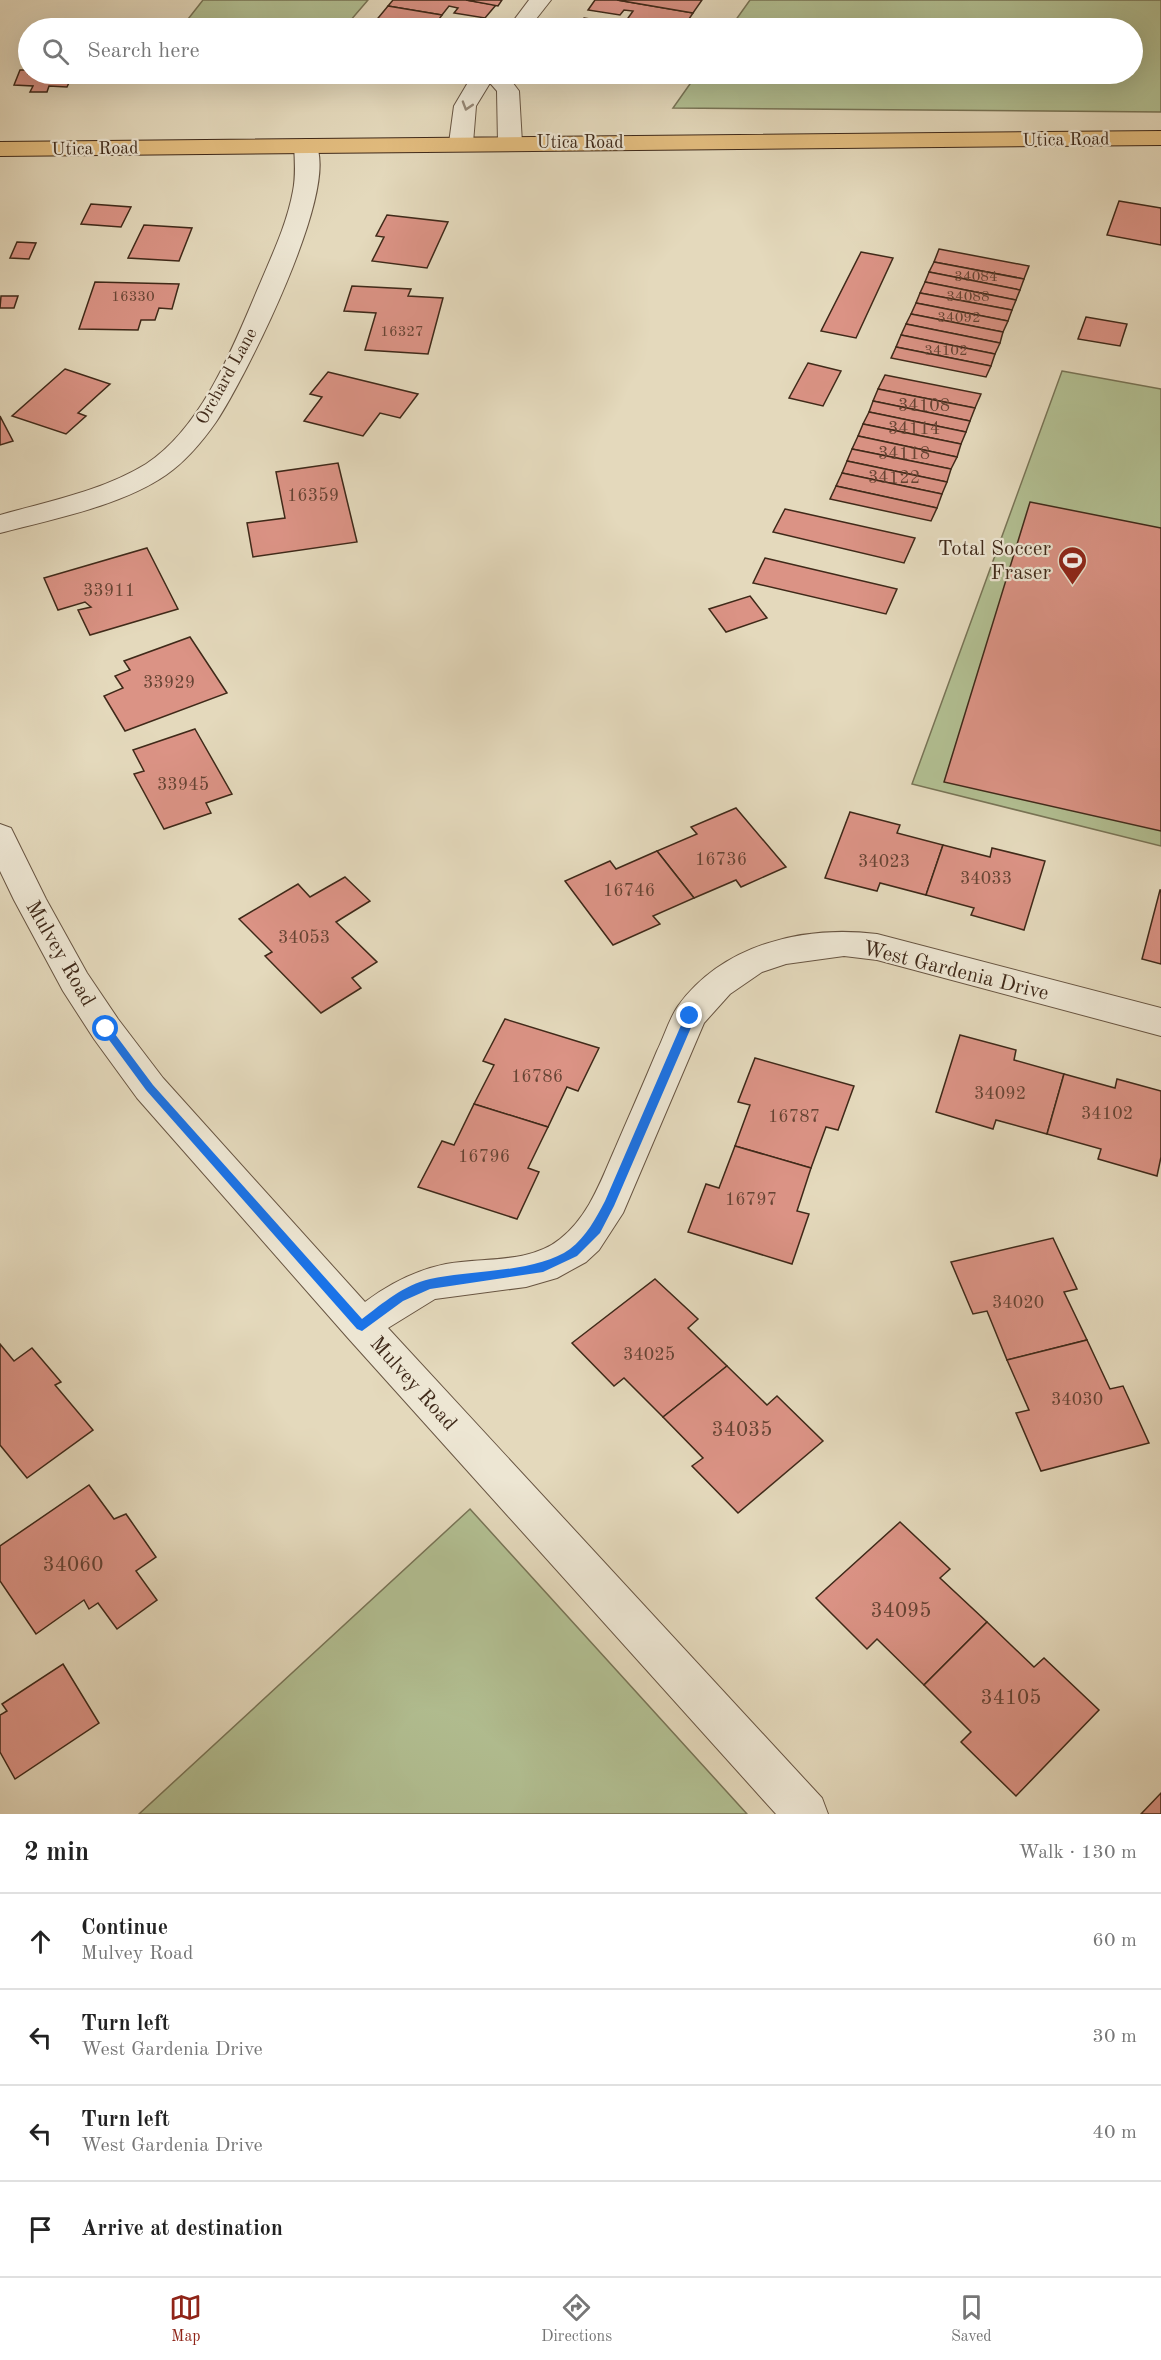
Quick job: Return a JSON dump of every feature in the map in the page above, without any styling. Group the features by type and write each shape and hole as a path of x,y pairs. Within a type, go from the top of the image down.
{"main road":[{"name":"Utica Road","path":"0,149 1161,138"}],"street":[{"path":"526,18 540,0"},
{"path":"461,143 465,106 478,84"},
{"path":"503,84 508,91 510,143"},
{"name":"Orchard Lane","path":"0,524 106,492 143,477 172,458 202,423 251,335 292,237 304,197 306,146"},
{"name":"Mulvey Road","path":"0,836 30,900 69,972 106,1029 150,1088 362,1326 806,1814"},
{"name":"West Gardenia Drive","path":"362,1326 399,1298 429,1284 543,1267 573,1253 596,1229 610,1202 690,1016 718,985 750,963 784,951 814,946 844,943 876,947 1161,1022"}],"green space":[{"path":"203,0 368,0 353,18 189,18"},
{"path":"750,0 1161,0 1161,112 673,108 690,84 1143,84 1143,18 737,18"},
{"name":"Total Soccer Fraser","path":"1062,371 1161,389 1161,846 912,784"},
{"path":"470,1509 747,1814 139,1814"}],"building":[{"path":"393,0 466,0 496,5 485,18 454,13 458,8 449,6 442,15 388,6"},
{"path":"466,0 502,0 498,6"},
{"path":"595,0 617,0 693,13 690,18 628,18 633,11 624,10 620,15 588,10"},
{"path":"617,0 702,0 693,13"},
{"path":"388,6 442,15 440,18 378,18"},
{"path":"18,75 18,84 68,84 67,87 49,86 47,92 30,92 33,86 14,85"},
{"path":"1119,201 1161,208 1161,245 1107,235"},
{"path":"91,204 131,207 121,227 81,224"},
{"path":"387,215 448,222 427,268 372,261 384,237 376,236"},
{"path":"144,225 192,228 179,261 128,258"},
{"path":"17,242 36,243 29,259 10,258"},
{"path":"939,249 1029,266 1024,279 934,262"},
{"path":"861,252 893,258 856,338 821,331"},
{"path":"934,262 1024,279 1020,290 929,272"},
{"path":"929,272 1020,290 1016,300 925,282"},
{"path":"95,282 179,284 172,309 159,308 155,320 141,320 138,330 79,329"},
{"path":"925,282 1016,300 1012,310 920,293"},
{"path":"352,286 411,289 408,296 443,298 428,354 365,350 376,313 344,311"},
{"path":"920,293 1012,310 1008,321 916,303"},
{"path":"1,296 18,296 14,308 0,308"},
{"path":"916,303 1008,321 1003,332 911,314"},
{"path":"911,314 1003,332 1000,343 906,324"},
{"path":"1086,317 1127,324 1120,346 1078,339"},
{"path":"906,324 1000,343 995,354 901,335"},
{"path":"901,335 995,354 991,366 896,347"},
{"path":"896,347 991,366 986,377 891,358"},
{"path":"808,363 841,371 823,406 789,398"},
{"path":"65,369 110,384 78,413 86,416 66,434 12,416"},
{"path":"328,372 418,394 400,418 380,413 363,436 304,421 322,397 310,394"},
{"path":"885,375 981,394 975,408 878,389"},
{"path":"878,389 975,408 970,421 873,401"},
{"path":"873,401 970,421 966,432 869,412"},
{"path":"869,412 966,432 961,444 863,424"},
{"path":"0,416 13,441 0,445"},
{"path":"863,424 961,444 957,457 858,436"},
{"path":"858,436 957,457 951,469 852,449"},
{"path":"852,449 951,469 947,482 847,461"},
{"path":"847,461 947,482 942,494 842,473"},
{"path":"338,463 357,542 253,557 247,523 285,518 276,472"},
{"path":"842,473 942,494 937,508 836,486"},
{"path":"836,486 937,508 931,521 830,499"},
{"name":"Total Soccer Fraser","path":"1030,502 1161,528 1161,831 944,782"},
{"path":"785,509 915,538 904,563 773,532"},
{"path":"147,548 178,609 90,635 78,610 91,607 85,602 58,610 44,578"},
{"path":"765,558 897,589 886,614 753,583"},
{"path":"750,596 767,618 726,632 709,609"},
{"path":"190,637 227,693 125,731 104,696 123,688 115,676 130,670 124,661"},
{"path":"195,729 232,794 206,803 211,813 164,829 134,774 144,771 133,750"},
{"path":"736,808 786,867 741,887 736,880 694,898 657,851 697,834 691,827"},
{"path":"850,812 900,825 897,833 943,845 926,895 880,883 877,891 825,878"},
{"path":"943,845 990,857 992,848 1045,861 1024,930 971,915 974,908 926,895"},
{"path":"657,851 694,898 653,916 660,924 613,945 565,881 610,861 616,869"},
{"path":"345,877 370,901 336,922 377,962 352,978 361,988 321,1013 265,956 272,952 239,919 298,884 310,897"},
{"path":"1161,890 1161,964 1142,959"},
{"path":"505,1019 599,1048 578,1091 567,1087 548,1127 474,1104 494,1065 483,1061"},
{"path":"960,1035 1016,1050 1014,1060 1064,1074 1047,1134 996,1120 993,1129 936,1112"},
{"path":"755,1058 854,1086 838,1130 826,1127 811,1168 735,1146 750,1105 738,1102"},
{"path":"1064,1074 1115,1088 1117,1079 1161,1091 1161,1157 1157,1176 1098,1159 1101,1149 1047,1134"},
{"path":"474,1104 548,1127 528,1168 539,1172 517,1219 418,1187 442,1141 454,1145"},
{"path":"735,1146 811,1168 797,1211 809,1214 792,1264 688,1232 706,1184 719,1188"},
{"path":"1053,1238 1077,1289 1064,1292 1087,1340 1007,1360 987,1311 973,1314 951,1262"},
{"path":"655,1279 698,1319 688,1328 727,1366 663,1417 624,1378 614,1386 572,1343"},
{"path":"1087,1340 1110,1389 1123,1386 1149,1443 1041,1471 1016,1413 1029,1410 1007,1360"},
{"path":"0,1344 14,1361 32,1348 61,1382 55,1385 93,1430 27,1478 0,1445"},
{"path":"727,1366 767,1405 777,1396 823,1441 738,1513 692,1466 703,1458 663,1417"},
{"path":"89,1485 114,1519 126,1514 156,1557 136,1571 157,1600 117,1629 98,1603 89,1609 84,1600 36,1634 0,1581 0,1546"},
{"path":"900,1522 950,1569 940,1578 987,1622 924,1685 877,1639 867,1649 816,1598"},
{"path":"987,1622 1034,1667 1044,1658 1099,1710 1016,1796 961,1742 971,1732 924,1685"},
{"path":"63,1664 99,1723 15,1779 0,1752 0,1715 7,1711 2,1704"},
{"path":"1161,1793 1161,1814 1141,1814"}],"place":[{"name":"Total Soccer Fraser","path":"1072,586"}],"route":[{"path":"106,1029 150,1088 362,1326 399,1298 429,1284 543,1267 573,1253 596,1229 610,1202 690,1016"}]}
